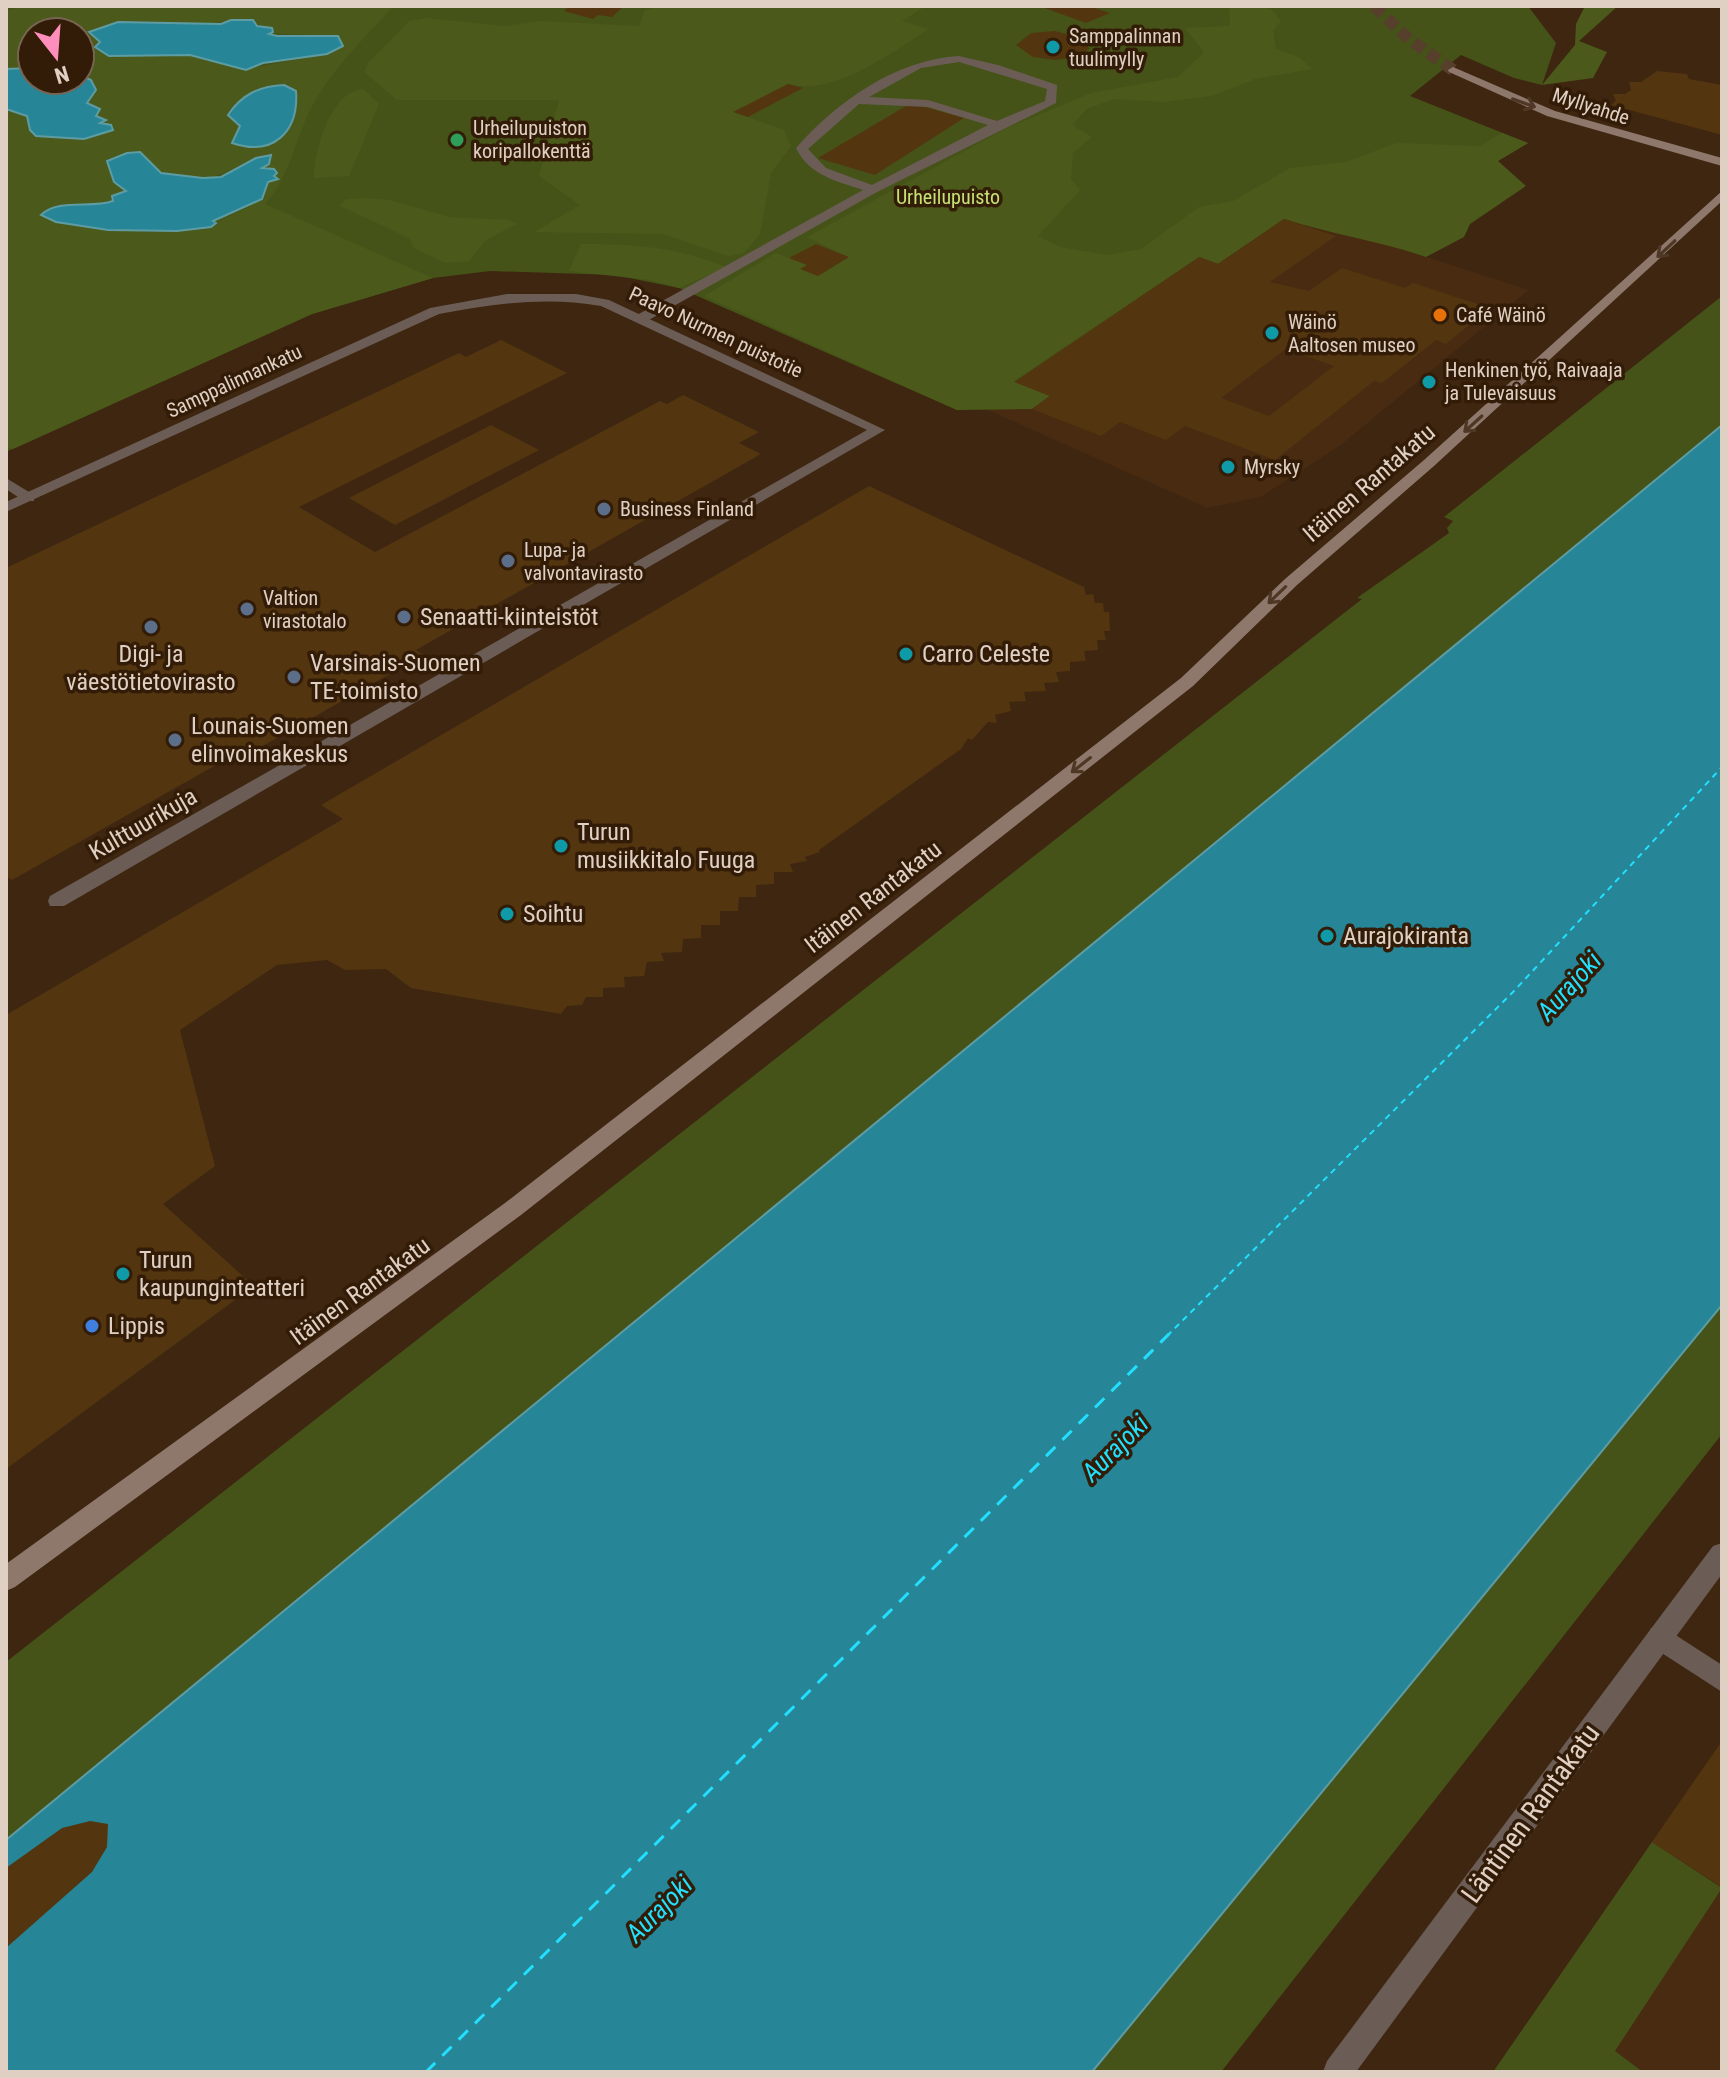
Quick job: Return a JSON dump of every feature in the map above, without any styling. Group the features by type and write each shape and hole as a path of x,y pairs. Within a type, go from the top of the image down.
{"street":[{"path":"642,318 873,189 997,125 1050,103 1053,87 958,58 915,67 856,101 802,148 804,158 818,169 873,189"},
{"name":"Myllyahde","path":"1453,70 1480,85 1576,122 1722,162"},
{"path":"856,101 920,100 997,125"},
{"name":"Itäinen Rantakatu","path":"6,1579 513,1209 1187,682 1291,582 1429,463 1722,195"},
{"name":"Paavo Nurmen puistotie","path":"482,300 576,298 604,303 878,430"},
{"name":"Samppalinnankatu","path":"6,508 435,311 482,300"},
{"name":"Kulttuurikuja","path":"57,901 878,430"},
{"path":"6,482 29,498"},
{"name":"Läntinen Rantakatu","path":"1338,2072 1722,1554"},
{"path":"1660,1637 1722,1680"}],"shaded area":[{"name":"Wäinö Aaltosen museo","path":"1275,208 1529,290 1342,444 1261,497 1207,508 979,406"},
{"path":"1722,1741 1722,2072 1493,2072 1667,1820"}],"green space":[{"name":"Urheilupuisto","path":"6,6 1528,6 1556,43 1542,85 1514,78 1461,55 1410,96 1528,143 1368,238 1274,208 979,406 957,410 679,288 615,275 490,271 433,278 312,314 6,452"},
{"path":"25,6 394,6 351,52 322,90 281,181 265,204 433,278 312,314 13,449 6,446 6,109 27,115 29,124 103,125 95,116 100,109 87,103 92,96 96,96 96,48 190,55 252,68 327,54 328,36 268,33 267,26 231,20 99,40 96,45 96,16 16,16 16,69 6,69 6,11","holes":["274,86 297,101 286,134 235,134 240,126 229,114 233,108 254,92","115,158 187,179 220,174 256,158 269,164 262,169 271,168 274,180 268,182 250,206 203,228 147,232 56,222 69,206 92,207 114,201 115,194 126,192 113,176 107,162"]},
{"path":"661,6 926,6 902,21 928,29 842,79 805,86 788,84 734,112 784,130 791,146 771,173 760,234 744,253 728,256 663,234 534,232 580,205 539,176 559,100 397,100 364,72 369,62 409,21 427,18 504,26 542,21 639,26 645,10"},
{"path":"1229,6 1259,6 1272,10 1281,22 1273,30 1276,49 1299,57 1312,69 1255,79 1212,96 1163,102 1115,99 1088,108 1072,125 1092,137 1073,153 1071,179 1080,190 1038,236 1060,247 1108,255 1141,249 1199,207 1233,201 1290,168 1346,162 1396,143 1480,146 1502,133 1528,143 1498,161 1526,186 1470,224 1464,237 1426,257 1284,219 1218,264 1199,257 1014,381 1050,396 1032,409 957,410 704,296 776,253 807,265 801,269 818,276 848,257 807,237 1005,129 1091,93 1178,77 1204,52 1185,28 1230,26"},
{"path":"1585,6 1618,6 1579,41 1607,52 1593,78 1542,85 1575,45 1576,24"},
{"path":"363,89 379,104 349,176 314,178 317,152 333,111 351,92"},
{"path":"346,199 389,200 450,217 509,220 516,224 485,241 469,261 446,263 415,249 409,238 340,206"},
{"path":"581,244 655,248 726,267 679,288 650,280 569,271"},
{"name":"Aurajokiranta","path":"1722,296 1722,1434 1221,2072 6,2072 6,1662 1362,599 1357,598 1449,533 1447,528 1453,521 1444,517"},
{"path":"1652,1842 1722,1888 1615,2051 1643,2072 1493,2072"}],"water":[{"path":"231,20 253,20 257,26 272,28 273,32 269,34 338,36 343,46 327,54 263,63 246,70 190,55 109,56 96,48 100,42 96,38 96,30 118,22 221,24"},
{"path":"6,69 16,69 16,96 92,96 87,103 100,109 96,116 106,120 100,123 111,125 113,130 84,139 36,136 30,130 27,116 6,109"},
{"path":"284,85 296,91 296,106 288,129 280,138 260,147 232,143 240,126 228,115 233,108 252,92"},
{"path":"140,152 161,173 203,178 221,177 256,158 271,155 269,164 262,168 274,169 277,173 274,176 278,179 268,182 262,199 213,221 216,223 211,227 177,231 108,230 56,222 41,215 65,205 113,201 112,196 126,191 114,182 107,161 127,153"},
{"name":"Aurajokiranta","path":"1722,425 1722,1305 1092,2072 6,2072 6,1840"}],"building":[{"path":"570,6 624,6 612,17 598,15 593,19 564,11"},
{"path":"1039,6 1089,6 1110,13 1086,23"},
{"name":"Samppalinnan tuulimylly","path":"1055,31 1085,39 1089,49 1077,57 1055,60 1033,57 1016,45 1031,33"},
{"path":"1657,71 1687,74 1689,79 1722,85 1722,135 1611,105 1616,101 1613,94 1625,94 1631,90 1629,82 1641,82"},
{"path":"788,84 803,88 748,117 733,112"},
{"path":"911,103 964,118 875,175 818,158"},
{"name":"Wäinö Aaltosen museo","path":"1284,219 1336,236 1270,282 1309,291 1342,268 1405,288 1413,283 1490,308 1446,344 1436,340 1382,383 1374,381 1275,460 1185,426 1166,440 1120,422 1101,436 1032,409 1050,396 1014,382 1199,257 1218,264","holes":["1286,349 1334,366 1269,416 1221,398"]},
{"path":"816,244 849,257 818,276 800,269 807,265 789,258"},
{"name":"Valtion virastotalo","path":"501,340 567,373 299,507 375,552 660,401 667,404 683,395 759,432 739,443 761,454 416,650 423,655 231,764 225,760 12,880 6,876 6,568 459,353 466,357"},
{"path":"491,425 539,450 395,525 349,498"},
{"name":"Turun musiikkitalo Fuuga","path":"869,486 1084,587 1086,595 1093,594 1095,603 1103,603 1104,612 1109,612 1110,631 1104,631 1106,640 1097,640 1098,650 1084,651 1086,661 1070,662 1070,671 1056,672 1059,682 1044,683 1046,691 1024,692 1026,701 1009,702 1011,711 995,715 997,723 988,722 972,740 968,738 961,749 820,852 805,857 807,861 790,864 793,872 774,872 774,884 756,885 756,897 739,897 738,911 720,911 720,925 701,925 701,938 683,939 682,952 661,953 664,961 647,962 644,976 624,977 625,987 603,988 603,997 586,997 582,1005 567,1006 561,1014 411,988 386,969 345,970 327,960 277,965 180,1030 215,1166 163,1204 254,1286 6,1469 6,1015 343,819 321,805"},
{"path":"1722,1741 1722,1887 1652,1842"},
{"path":"90,1821 108,1824 107,1847 92,1872 6,1948 6,1868 62,1828"}],"ferry route":[{"path":"1167,1336 1514,991 1722,767"},
{"path":"426,2072 1169,1334"}],"tunnel":[{"path":"1374,6 1409,39 1453,70"}],"place":[{"name":"Samppalinnan tuulimylly","path":"1053,47"},
{"name":"Urheilupuiston koripallokenttä","path":"457,140"},
{"name":"Café Wäinö","path":"1440,315"},
{"name":"Wäinö Aaltosen museo","path":"1272,333"},
{"name":"Henkinen työ, Raivaaja ja Tulevaisuus","path":"1429,382"},
{"name":"Myrsky","path":"1228,467"},
{"name":"Business Finland","path":"604,509"},
{"name":"Lupa- ja valvontavirasto","path":"508,561"},
{"name":"Valtion virastotalo","path":"247,609"},
{"name":"Senaatti-kiinteistöt","path":"404,617"},
{"name":"Digi- ja väestötietovirasto","path":"151,627"},
{"name":"Carro Celeste","path":"906,654"},
{"name":"Varsinais-Suomen TE-toimisto","path":"294,677"},
{"name":"Lounais-Suomen elinvoimakeskus","path":"175,740"},
{"name":"Turun musiikkitalo Fuuga","path":"561,846"},
{"name":"Soihtu","path":"507,914"},
{"name":"Aurajokiranta","path":"1327,936"},
{"name":"Turun kaupunginteatteri","path":"123,1274"},
{"name":"Lippis","path":"92,1326"}],"water label":[{"name":"Aurajoki","path":"1569,986"},
{"name":"Aurajoki","path":"1115,1448"},
{"name":"Aurajoki","path":"659,1909"}]}
